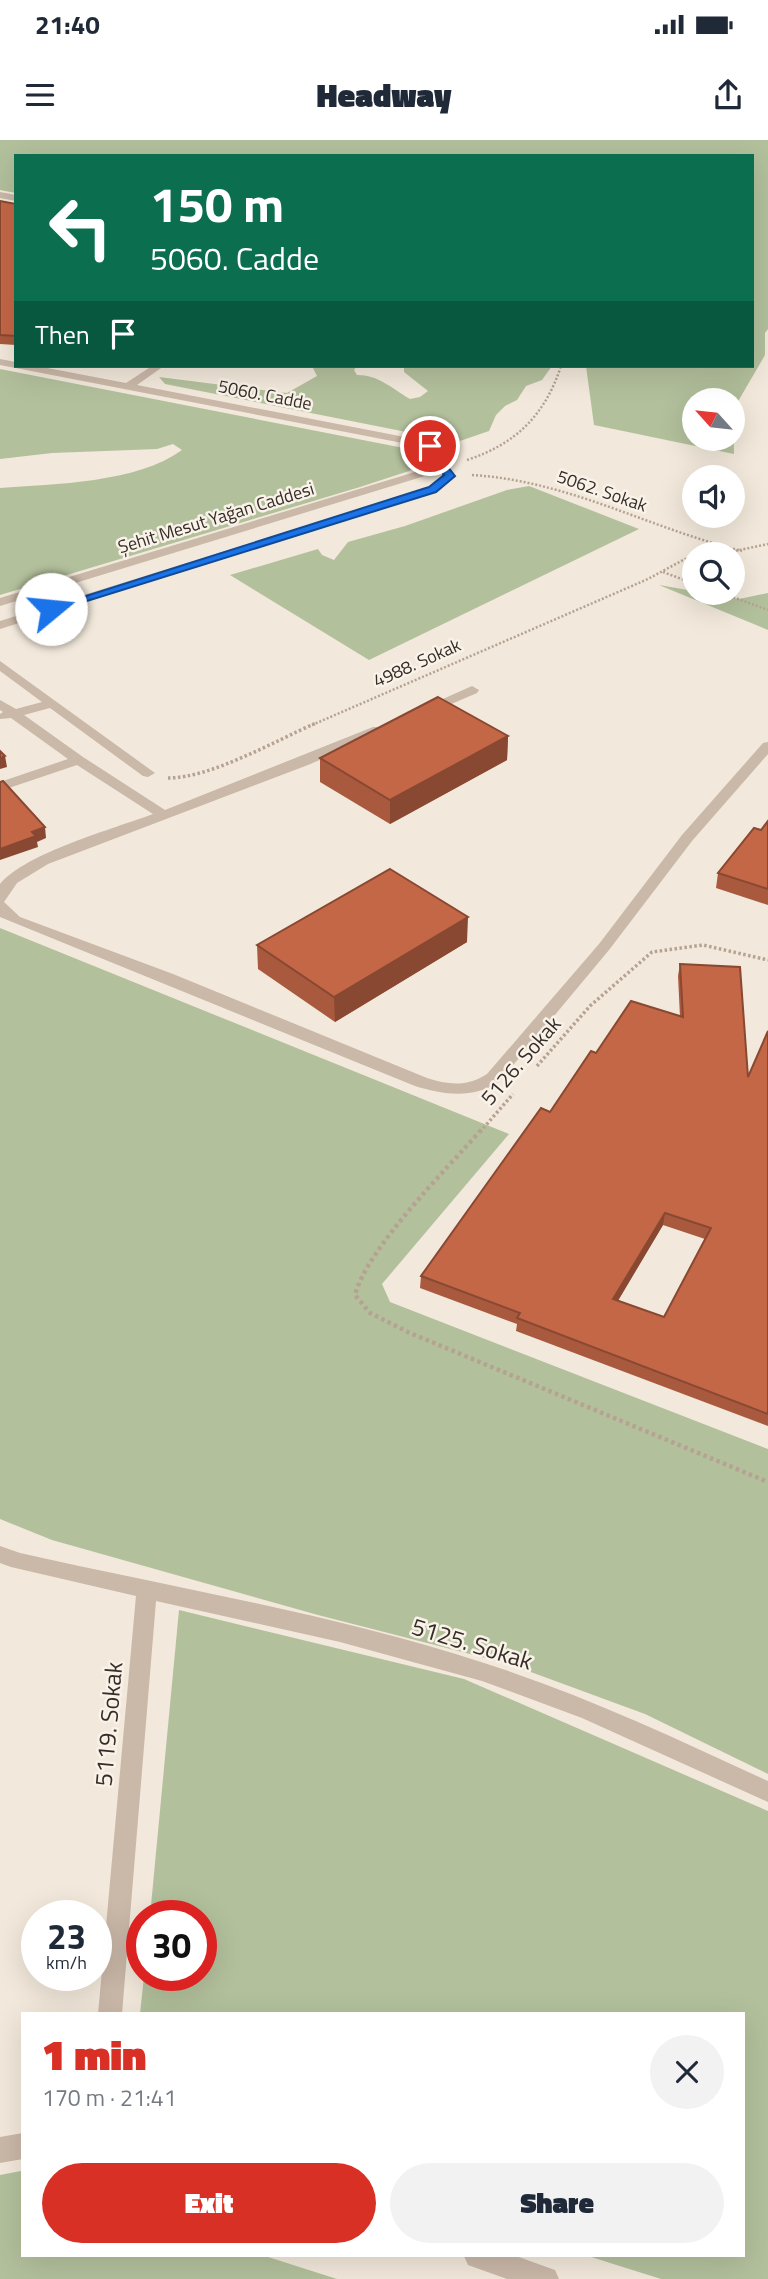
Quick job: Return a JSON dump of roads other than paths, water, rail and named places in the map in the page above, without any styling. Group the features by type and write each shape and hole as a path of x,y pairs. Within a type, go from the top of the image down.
{"street":[{"name":"5060. Cadde","path":"33,368 421,443 445,454 446,471"},
{"path":"128,386 156,368"},
{"name":"Şehit Mesut Yağan Caddesi","path":"0,602 446,471"},
{"name":"Şehit Mesut Yağan Caddesi","path":"0,625 432,490 446,471"},
{"path":"0,665 148,772"},
{"path":"411,716 472,690"},
{"path":"6,715 52,703"},
{"path":"0,704 6,715 164,815"},
{"path":"0,899 7,884 26,869 387,726"},
{"path":"0,906 15,920 167,977 421,1082 456,1090 474,1088 493,1078 604,947 687,838 768,746"},
{"path":"0,787 78,760"},
{"path":"0,1554 18,1561 147,1590"},
{"name":"5125. Sokak","path":"147,1590 420,1654 528,1687 631,1727 768,1792"},
{"name":"5119. Sokak","path":"110,2012 147,1590"},
{"path":"0,2150 21,2146"},
{"path":"480,2257 546,2279"}]}
